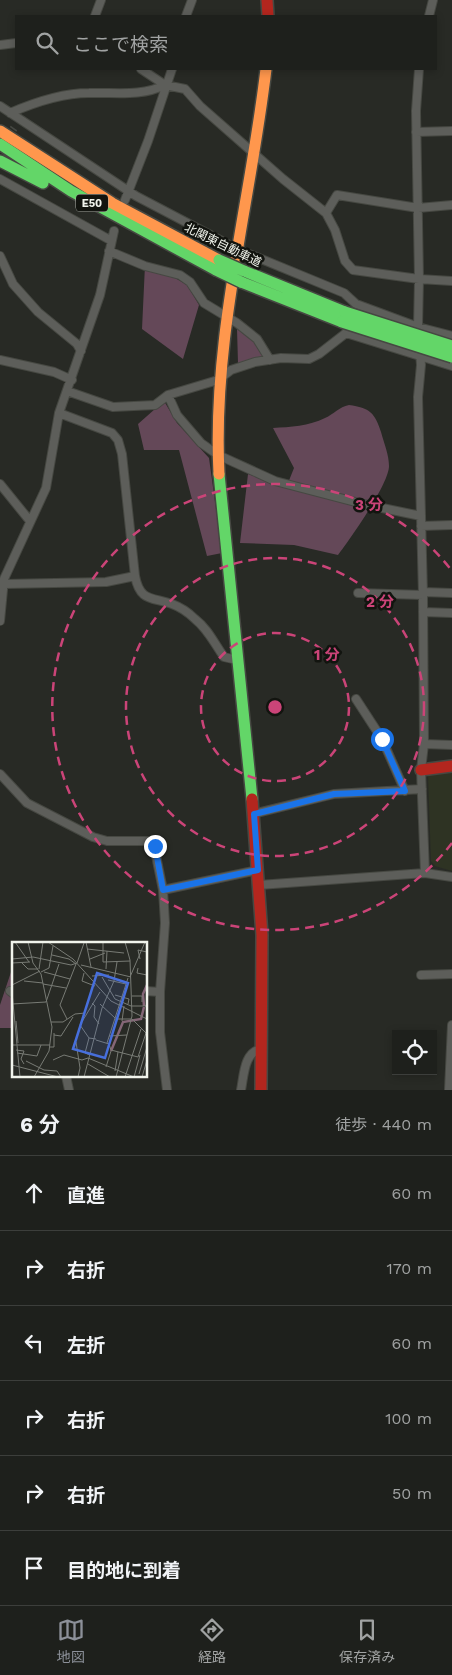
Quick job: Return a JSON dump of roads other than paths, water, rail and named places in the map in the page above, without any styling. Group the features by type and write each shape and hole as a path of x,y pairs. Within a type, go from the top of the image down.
{"main road":[{"path":"267,0 268,15"},
{"path":"261,1090 259,885 254,814 237,660 218,454 218,380 225,315 254,153 266,70"},
{"path":"0,125 44,155 78,182"},
{"name":"北関東自動車道","path":"0,131 78,182 218,265"},
{"name":"北関東自動車道","path":"0,144 71,191 189,256 218,265 344,323 452,357"},
{"path":"0,161 134,233 189,256"},
{"name":"北関東自動車道","path":"344,323 452,346"},
{"path":"421,770 452,766"}],"street":[{"path":"95,15 101,0"},
{"path":"186,15 192,0"},
{"path":"429,15 433,0"},
{"path":"0,45 15,43"},
{"path":"142,70 165,85 185,89 200,106 326,213 335,230 345,261 353,270 420,279 452,281"},
{"path":"125,200 148,142 165,85 172,70"},
{"path":"419,70 416,132 420,279 418,327 421,358 418,397 423,593 424,744 421,770 425,873"},
{"path":"10,113 28,106 80,93 129,93 158,89 165,85"},
{"path":"0,106 128,191 237,249 344,292 356,304 418,327 452,336"},
{"path":"14,128 21,120"},
{"path":"416,132 452,132"},
{"path":"0,179 110,240"},
{"path":"326,213 337,195 418,208 452,205"},
{"path":"0,621 3,581 46,488 59,413 100,295 110,240 114,231"},
{"path":"109,250 145,266 180,275 190,282 204,303 225,315 257,339 270,360"},
{"path":"0,256 13,284 38,312 77,344 81,351"},
{"path":"67,391 99,403 128,407 155,405 168,395 218,380 231,370 255,362 309,359 319,354 344,323 356,304"},
{"path":"344,323 421,358 452,366"},
{"path":"0,360 54,372 72,380"},
{"path":"168,395 177,415 201,443 218,454 261,475 294,486 421,516"},
{"path":"59,413 112,432 118,440 122,454 138,589 144,596 171,604 184,611 205,628 224,657 237,660"},
{"path":"0,484 30,522"},
{"path":"421,526 452,525"},
{"path":"3,581 106,582 135,576"},
{"path":"358,593 452,593"},
{"path":"423,612 452,613"},
{"path":"356,699 382,739 405,791"},
{"path":"424,744 452,745"},
{"path":"0,774 26,803 93,837 107,841 153,841 163,890 165,923 160,992 160,1032 167,1090"},
{"path":"254,814 334,794 422,789"},
{"path":"163,890 258,870"},
{"path":"259,885 425,873 452,877"},
{"path":"421,975 452,974"},
{"path":"148,991 160,992"},
{"path":"449,1090 452,1025"},
{"path":"241,1090 249,1055 256,1050 262,1049"}],"tunnel":[{"path":"6,139 14,128"}]}
